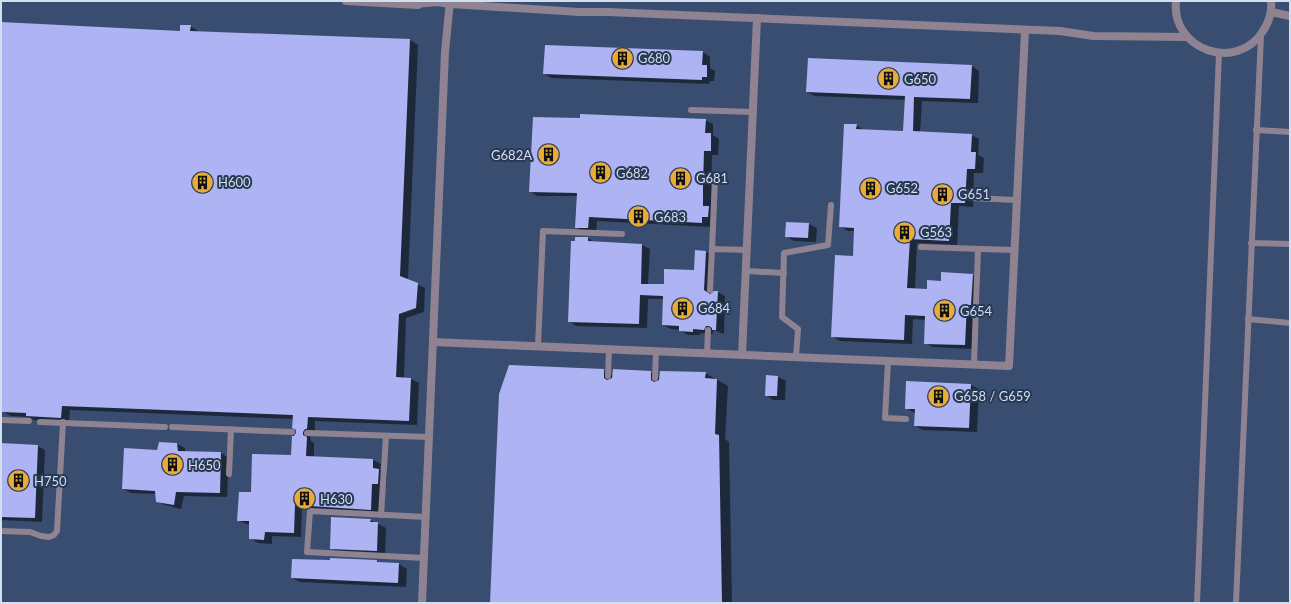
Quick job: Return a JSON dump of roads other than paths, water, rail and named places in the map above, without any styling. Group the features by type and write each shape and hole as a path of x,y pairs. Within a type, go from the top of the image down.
{"street":[{"path":"346,1 414,4 438,2 508,4 572,12 608,12 1060,31 1093,36 1187,37"},
{"path":"1176,1 1177,19 1187,37 1193,43 1206,50 1219,53 1232,52 1245,48 1254,42 1261,35 1266,26 1271,1"},
{"path":"422,603 445,52 450,3"},
{"path":"1270,12 1290,16"},
{"path":"742,355 757,18"},
{"path":"433,342 1009,366 1025,30"}],"lane":[{"path":"1236,603 1261,35"},
{"path":"1197,603 1219,53"},
{"path":"691,110 753,112"},
{"path":"1256,130 1290,132"},
{"path":"710,290 715,180"},
{"path":"971,198 1017,200"},
{"path":"796,357 798,329 782,317 784,253 828,245 831,205"},
{"path":"538,346 543,231 622,234"},
{"path":"1251,243 1290,244"},
{"path":"921,246 1014,250"},
{"path":"712,249 747,250"},
{"path":"974,364 978,249"},
{"path":"746,271 784,272"},
{"path":"1248,320 1290,323"},
{"path":"707,354 708,330"},
{"path":"608,376 609,349"},
{"path":"655,378 656,351"},
{"path":"888,361 885,418 906,419"},
{"path":"1,420 29,421"},
{"path":"40,422 165,427"},
{"path":"1,531 30,532 49,537 54,535 57,531 63,422"},
{"path":"172,427 292,432"},
{"path":"229,474 231,430"},
{"path":"307,432 429,438"},
{"path":"382,515 386,436"},
{"path":"424,558 307,552 310,511 426,517"}],"place":[{"name":"G680","path":"623,58"},
{"name":"G650","path":"889,79"},
{"name":"G682A","path":"548,155"},
{"name":"G682","path":"601,173"},
{"name":"G681","path":"680,178"},
{"name":"H600","path":"203,182"},
{"name":"G652","path":"871,188"},
{"name":"G651","path":"943,194"},
{"name":"G683","path":"639,217"},
{"name":"G563","path":"904,232"},
{"name":"G684","path":"683,308"},
{"name":"G654","path":"944,311"},
{"name":"G658 / G659","path":"938,396"},
{"name":"H650","path":"172,465"},
{"name":"H750","path":"19,481"},
{"name":"H630","path":"305,499"}]}
